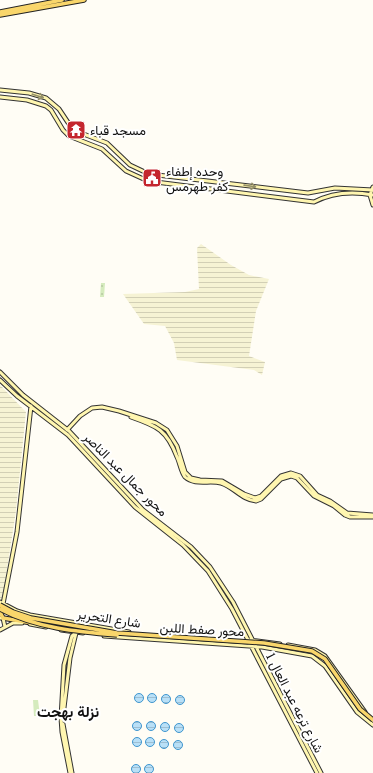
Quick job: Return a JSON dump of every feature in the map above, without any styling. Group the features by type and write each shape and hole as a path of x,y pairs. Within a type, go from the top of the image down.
{"main road":[{"path":"0,12 62,0"},
{"path":"0,15 84,0"},
{"name":"محور صفط اللبن","path":"1,605 25,620 76,632 133,637 264,644 312,652 325,660 359,709 373,719"},
{"name":"محور صفط اللبن","path":"1,605 13,612 31,618 118,633 264,643 312,651 325,659 360,708 373,719"},
{"path":"0,612 1,618 76,632"}],"street":[{"path":"0,90 29,93 46,98 59,109 73,130 107,143 130,165 149,174 308,193 335,188 372,189 371,195 373,204"},
{"path":"0,97 27,100 46,106 51,110 63,130 69,136 102,149 124,169 141,179 159,183 314,202 334,194 354,193 371,195"},
{"name":"محور جمال عبد الناصر","path":"0,372 31,402 68,430 143,510 191,547 210,567 233,602 250,640"},
{"name":"محور جمال عبد الناصر","path":"0,380 31,407 68,434 135,508 183,545 203,565 227,599 250,640"},
{"path":"31,402 17,532 1,605 42,626"},
{"path":"68,430 85,415 98,408 118,412 159,428 170,441 182,472 187,478 196,482 222,484 242,496 259,500 284,477 298,477 317,498 334,506 347,516 373,516"},
{"name":"شارع التحرير","path":"1,605 30,614 126,632 250,640 311,649 321,653 328,659 361,707 373,719"},
{"path":"0,630 6,626 1,618"},
{"name":"شارع التحرير","path":"6,626 14,622 76,632 253,647 316,657 325,666 357,712 373,725"},
{"path":"71,773 63,732 70,646 76,632 85,630 86,625"},
{"name":"شارع ترعه عبد العال 1","path":"250,640 321,773"},
{"name":"شارع ترعه عبد العال 1","path":"289,714 317,773"}],"shaded area":[{"path":"201,244 231,265 249,275 269,279 256,311 249,356 265,362 262,375 254,370 177,360 174,343 165,326 144,324 123,294 185,292 199,289 197,248"},
{"path":"0,385 26,412 16,511 2,602 0,601"}],"green space":[{"path":"101,283 105,283 104,297 100,297"},
{"path":"33,700 38,700 40,716 34,716"}],"water":[{"path":"139,693 144,698 139,703 134,698"},
{"path":"152,693 157,698 152,703 147,698"},
{"path":"166,694 171,699 166,704 161,699"},
{"path":"180,695 185,700 180,705 175,700"},
{"path":"137,721 142,726 137,731 132,726"},
{"path":"151,721 156,726 151,731 146,726"},
{"path":"165,722 170,727 165,732 160,727"},
{"path":"179,723 184,728 179,733 174,728"},
{"path":"137,737 142,742 137,747 132,742"},
{"path":"150,737 155,742 150,747 145,742"},
{"path":"164,739 169,744 164,749 159,744"},
{"path":"178,740 183,745 178,750 173,745"},
{"path":"134,765 138,765 140,769 138,773 134,773 132,771 132,767"},
{"path":"147,765 151,765 153,769 151,773 147,773 145,771 145,767"}],"place":[{"name":"مسجد قباء","path":"76,130"},
{"name":"وحده إطفاء كفر طهرمس","path":"152,178"}],"district":[{"name":"نزلة بهجت","path":"68,711"}]}
